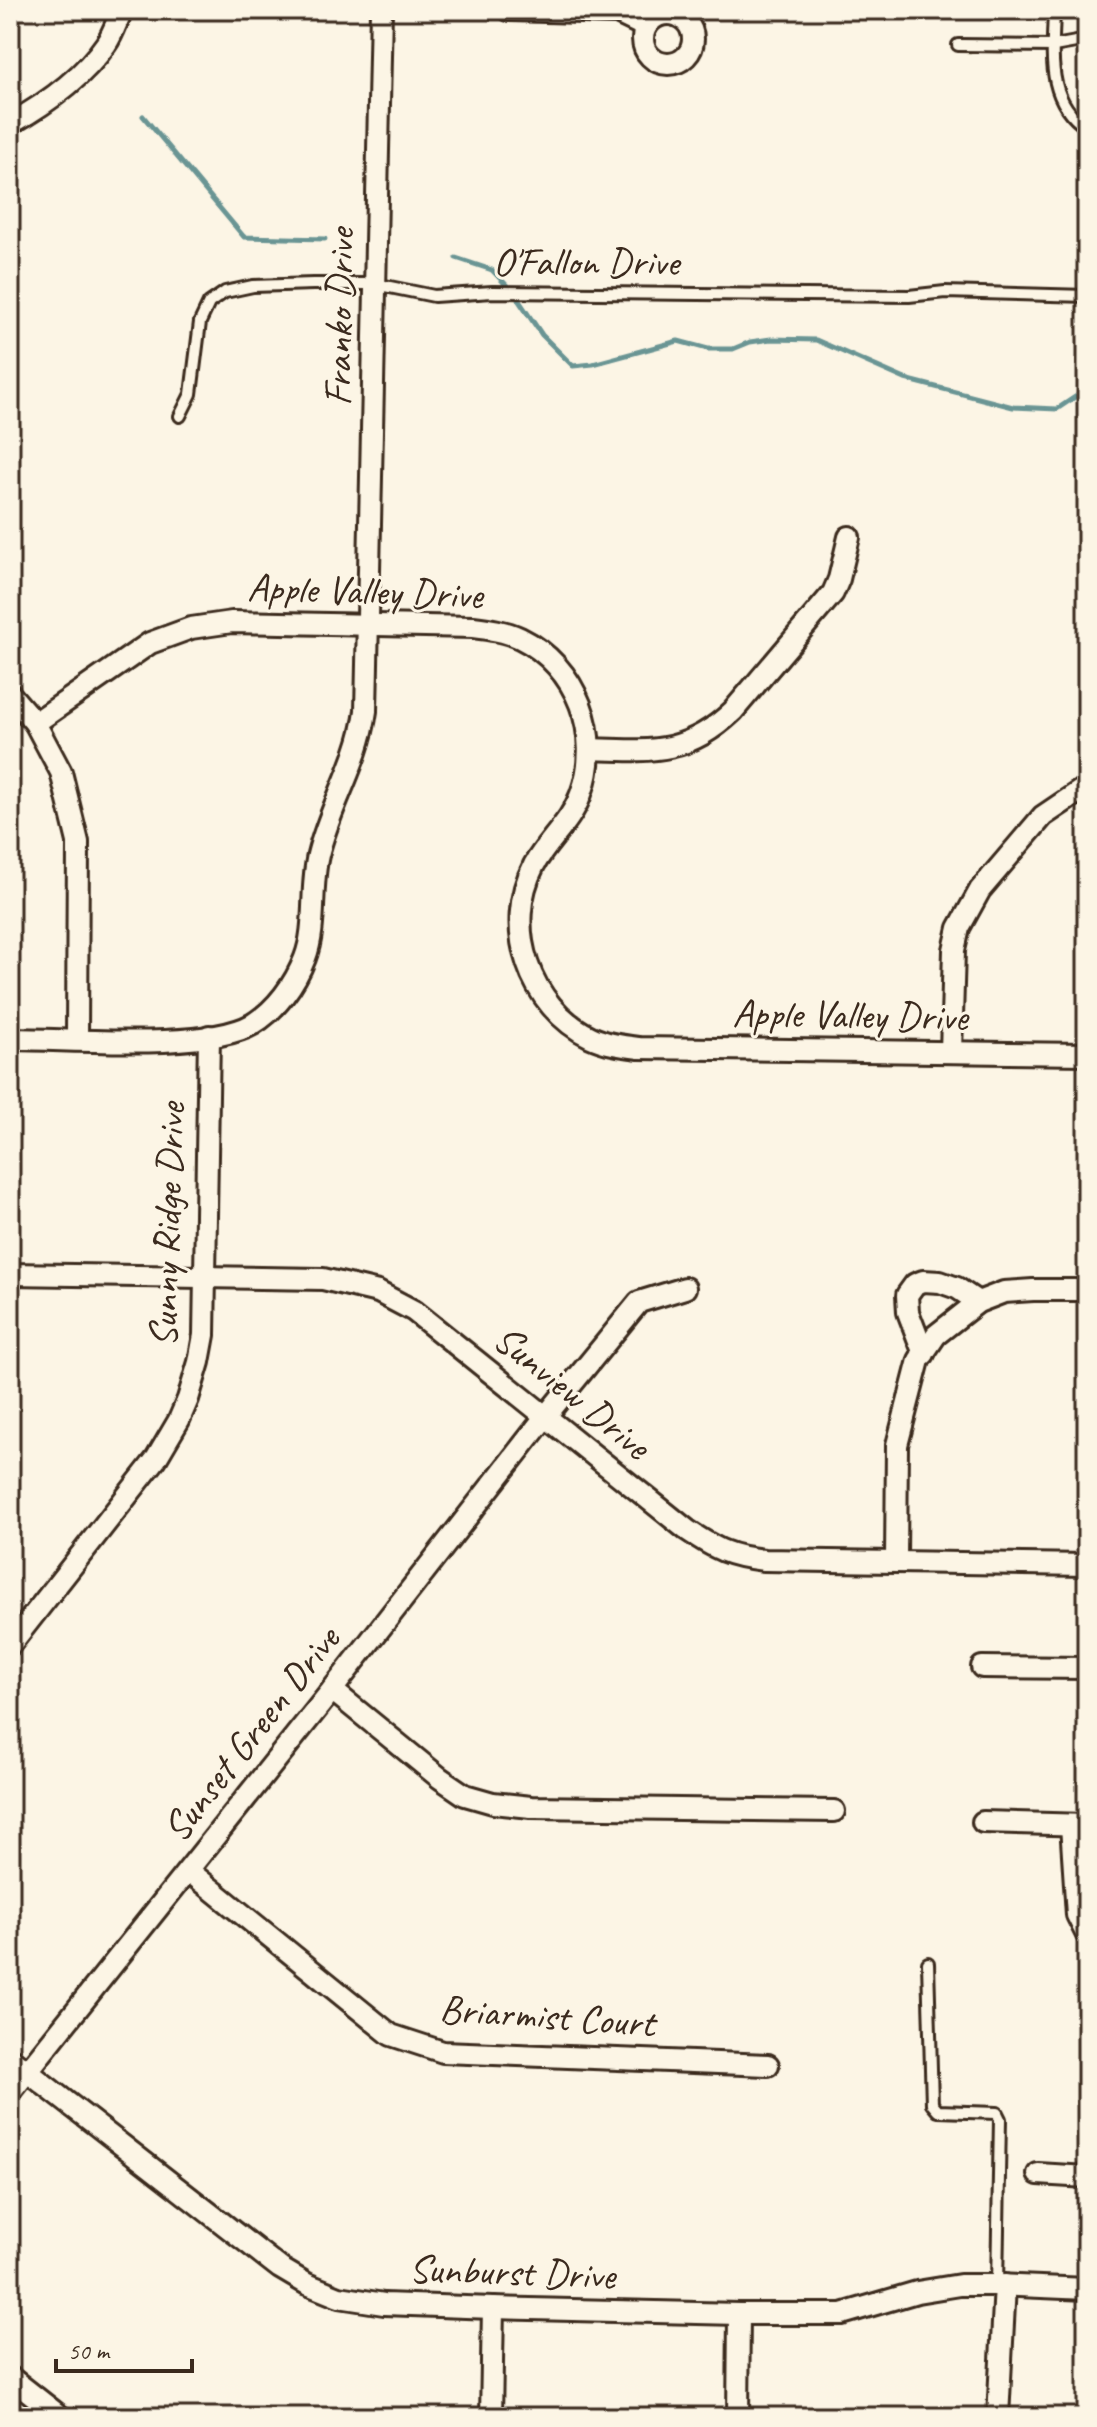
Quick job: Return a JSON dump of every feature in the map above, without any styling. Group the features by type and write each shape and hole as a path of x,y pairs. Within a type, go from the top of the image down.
{"street":[{"path":"10,124 42,106 69,84 106,44 122,10"},
{"name":"Franko Drive","path":"10,1039 175,1040 230,1034 270,1011 287,992 307,955 313,886 325,828 356,754 366,711 381,10"},
{"path":"509,10 617,13 646,27"},
{"path":"589,749 645,751 671,748 696,739 716,727 833,593 849,537"},
{"name":"Apple Valley Drive","path":"35,723 150,643 191,628 232,622 498,630 534,646 548,657 574,689 583,710 589,749 582,791 575,808 534,865 521,911 522,944 528,969 552,1008 578,1029 594,1039 639,1048 1087,1054"},
{"path":"10,694 35,723 61,772 78,842 77,1039"},
{"path":"951,1052 954,950 959,928 980,890 1043,816 1083,789"},
{"name":"Sunny Ridge Drive","path":"10,1645 156,1459 179,1420 199,1362 204,1335 209,1036"},
{"name":"Sunview Drive","path":"10,1274 323,1279 378,1292 414,1311 687,1530 734,1556 764,1560 1087,1565"},
{"path":"924,1354 908,1312 907,1295 915,1284 940,1282 957,1288 978,1302"},
{"name":"Sunset Green Drive","path":"10,2093 639,1302 685,1288"},
{"path":"896,1560 897,1445 919,1360 936,1335 978,1302 1004,1292 1087,1290"},
{"path":"982,1667 1087,1668"},
{"path":"332,1690 440,1778 465,1795 493,1803 531,1807 834,1811"},
{"path":"983,1822 1079,1825 1077,1915 1087,1935"},
{"name":"Briarmist Court","path":"189,1871 391,2035 443,2052 768,2065"},
{"name":"Sunburst Drive","path":"10,2058 280,2268 307,2284 339,2297 384,2304 493,2308 842,2314 917,2292 960,2285 1087,2289"},
{"path":"1038,2174 1087,2177"},
{"path":"998,2417 1001,2285"},
{"path":"491,2417 493,2308"},
{"path":"738,2417 739,2314"},
{"path":"10,2377 61,2417"}],"lane":[{"path":"1054,10 1056,88 1062,105 1087,128"},
{"path":"958,45 1054,46 1087,40"},
{"name":"O'Fallon Drive","path":"180,416 191,394 200,322 209,303 225,292 253,286 375,284 434,296 492,292 909,296 945,292 1087,296"},
{"path":"928,1963 932,2104 938,2111 997,2113 1000,2119 1001,2285"}],"waterway":[{"path":"143,116 244,237 325,239"},
{"path":"456,258 492,270 513,292 542,335 573,366 593,364 678,341 708,349 733,349 750,342 771,339 816,340 905,379 1013,407 1057,409 1087,389"}]}
